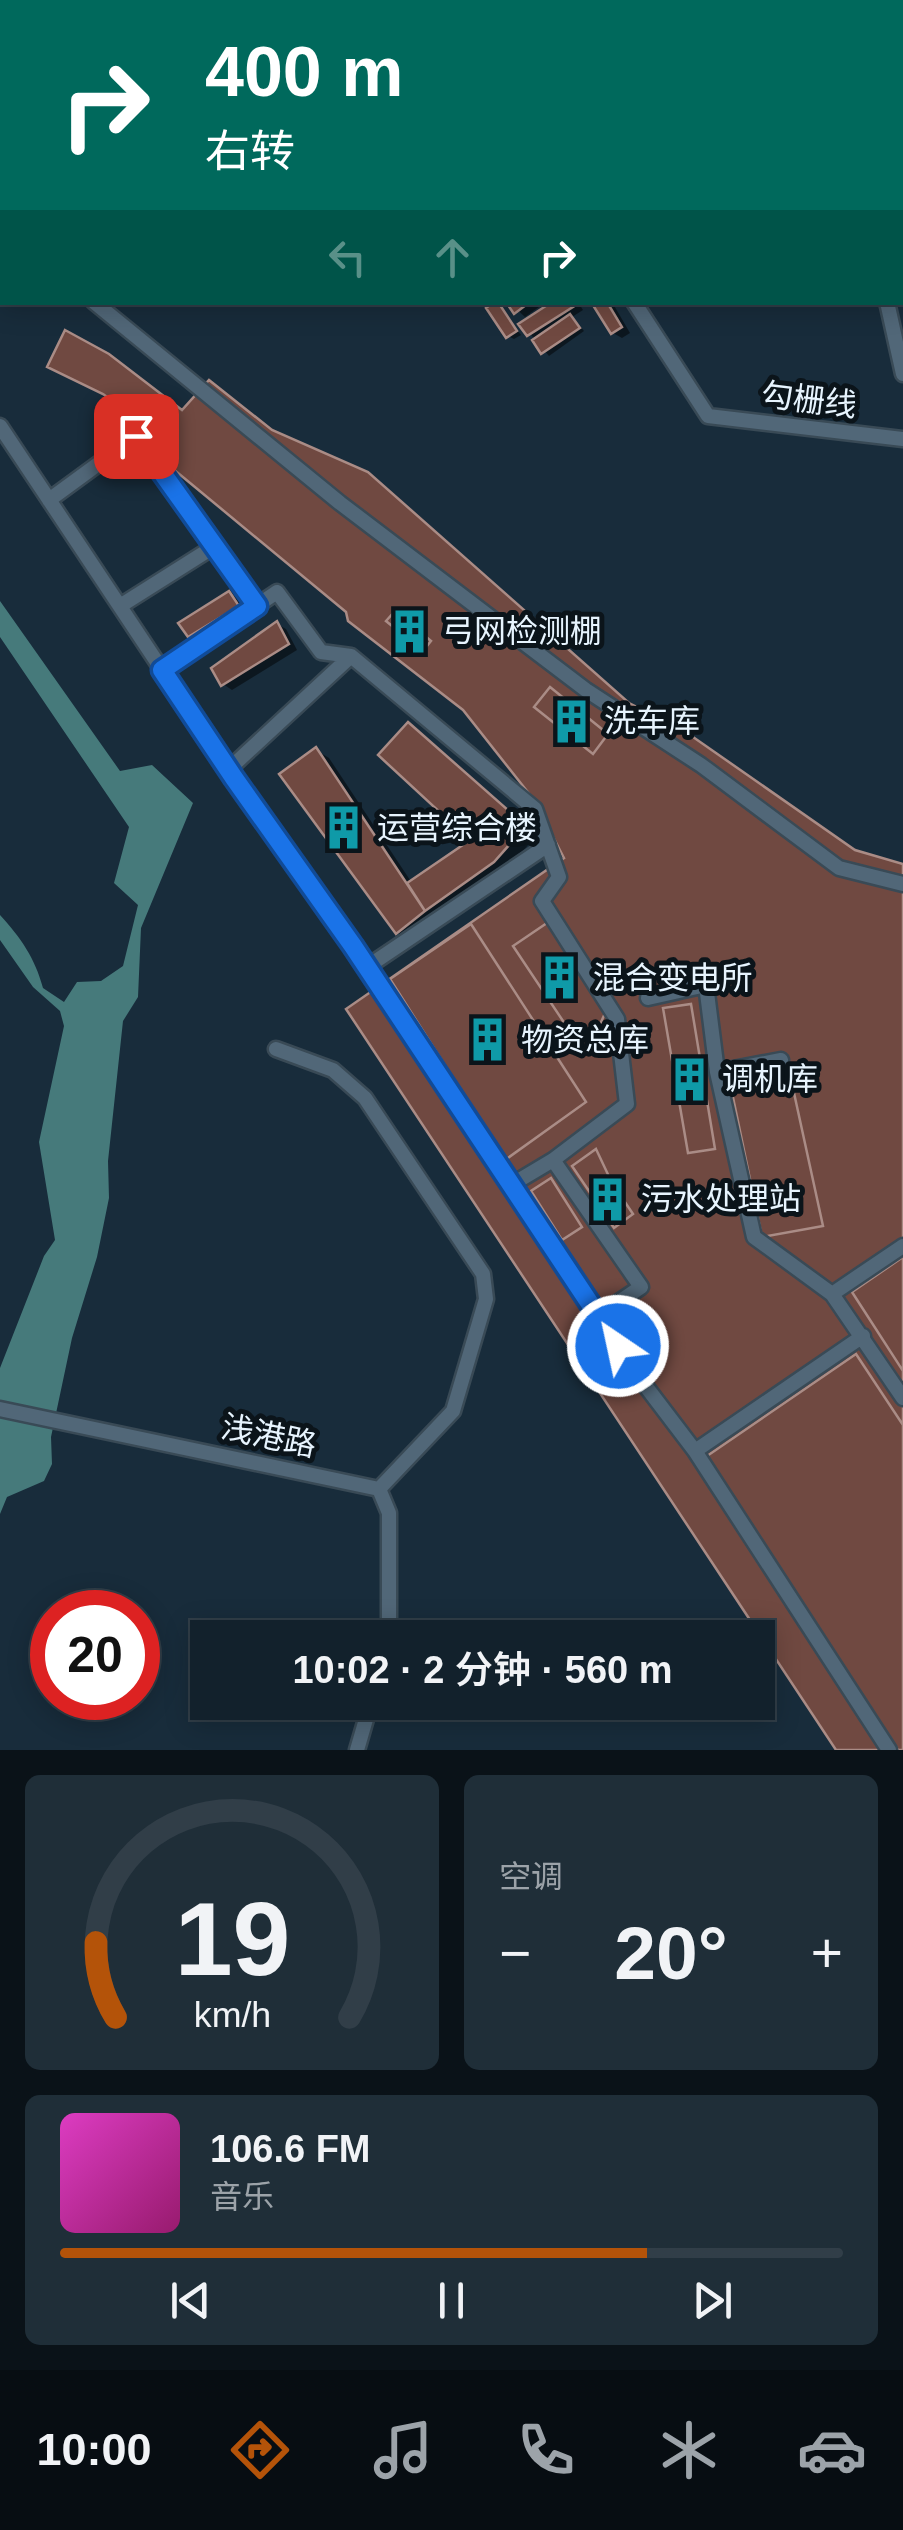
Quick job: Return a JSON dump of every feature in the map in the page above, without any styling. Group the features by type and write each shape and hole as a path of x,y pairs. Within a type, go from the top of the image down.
{"street":[{"path":"98,305 340,503 586,690 701,765 839,868 903,884"},
{"name":"勾栅线","path":"636,305 708,416 903,439"},
{"path":"888,305 903,374"},
{"path":"0,426 598,1316 695,1451 889,1750"},
{"path":"49,500 136,436 257,606"},
{"path":"120,606 215,546"},
{"path":"162,670 276,592 321,652 351,656 535,809 559,877 542,902 617,1018 627,1104 553,1160 511,1185"},
{"path":"228,770 351,656"},
{"path":"367,967 548,845"},
{"path":"648,998 706,985 717,1072 754,1237 832,1294 903,1398"},
{"path":"276,1049 333,1070 365,1098 483,1274 486,1299 453,1411 379,1488 389,1513 389,1620"},
{"path":"717,1072 781,1060"},
{"path":"553,1160 640,1287 598,1316"},
{"path":"832,1294 903,1246"},
{"path":"695,1451 862,1336"},
{"name":"浅港路","path":"0,1409 379,1488"},
{"path":"357,1750 366,1720"}],"shaded area":[{"path":"0,601 120,771 152,765 193,803 141,928 138,997 123,1021 108,1161 109,1198 97,1257 72,1338 51,1437 52,1464 44,1481 7,1497 0,1514 0,1368 44,1256 55,1240 39,1142 64,1026 60,1011 33,987 0,940 0,915 26,949 43,988 64,1002 77,982 101,981 123,966 138,905 114,883 129,827 0,637"}],"building":[{"path":"500,305 517,331 506,338 486,308"},
{"path":"508,305 526,305 514,314"},
{"path":"547,305 576,305 527,336 518,324"},
{"path":"593,305 609,305 622,327 611,334"},
{"path":"570,314 580,328 541,354 532,340"},
{"path":"65,330 109,354 182,410 209,380 272,430 368,472 629,703 683,730 855,850 903,864 903,1750 836,1750 775,1658 775,1620 750,1620 346,1009 564,858 534,800 463,710 348,621 346,612 149,449 161,435 103,394 47,367"},
{"path":"229,591 239,606 188,637 178,623"},
{"name":"弓网检测棚","path":"395,611 431,641 423,651 386,621"},
{"path":"277,621 289,644 221,686 211,668"},
{"name":"洗车库","path":"550,687 608,734 593,754 534,707"},
{"path":"408,722 526,826 494,862 425,911 407,883 470,840 378,755"},
{"name":"运营综合楼","path":"316,747 425,911 396,934 279,774"},
{"name":"混合变电所","path":"547,923 606,1011 589,1049 583,1051 513,946"},
{"name":"物资总库","path":"471,924 586,1102 505,1160 390,979"},
{"name":"调机库","path":"691,1004 715,1149 688,1153 663,1008"},
{"path":"789,1070 823,1226 762,1237 730,1083"},
{"name":"污水处理站","path":"596,1149 633,1214 614,1228 572,1166"},
{"path":"551,1178 582,1227 562,1240 531,1191"},
{"path":"903,1257 903,1371 852,1292"},
{"path":"856,1354 903,1425 903,1750 898,1750 707,1456"}],"place":[{"name":"弓网检测棚","path":"409,631"},
{"name":"洗车库","path":"571,721"},
{"name":"运营综合楼","path":"344,828"},
{"name":"混合变电所","path":"560,978"},
{"name":"物资总库","path":"488,1040"},
{"name":"调机库","path":"689,1079"},
{"name":"污水处理站","path":"608,1199"}],"route":[{"path":"136,436 257,606 162,670 353,946 618,1346"}]}
